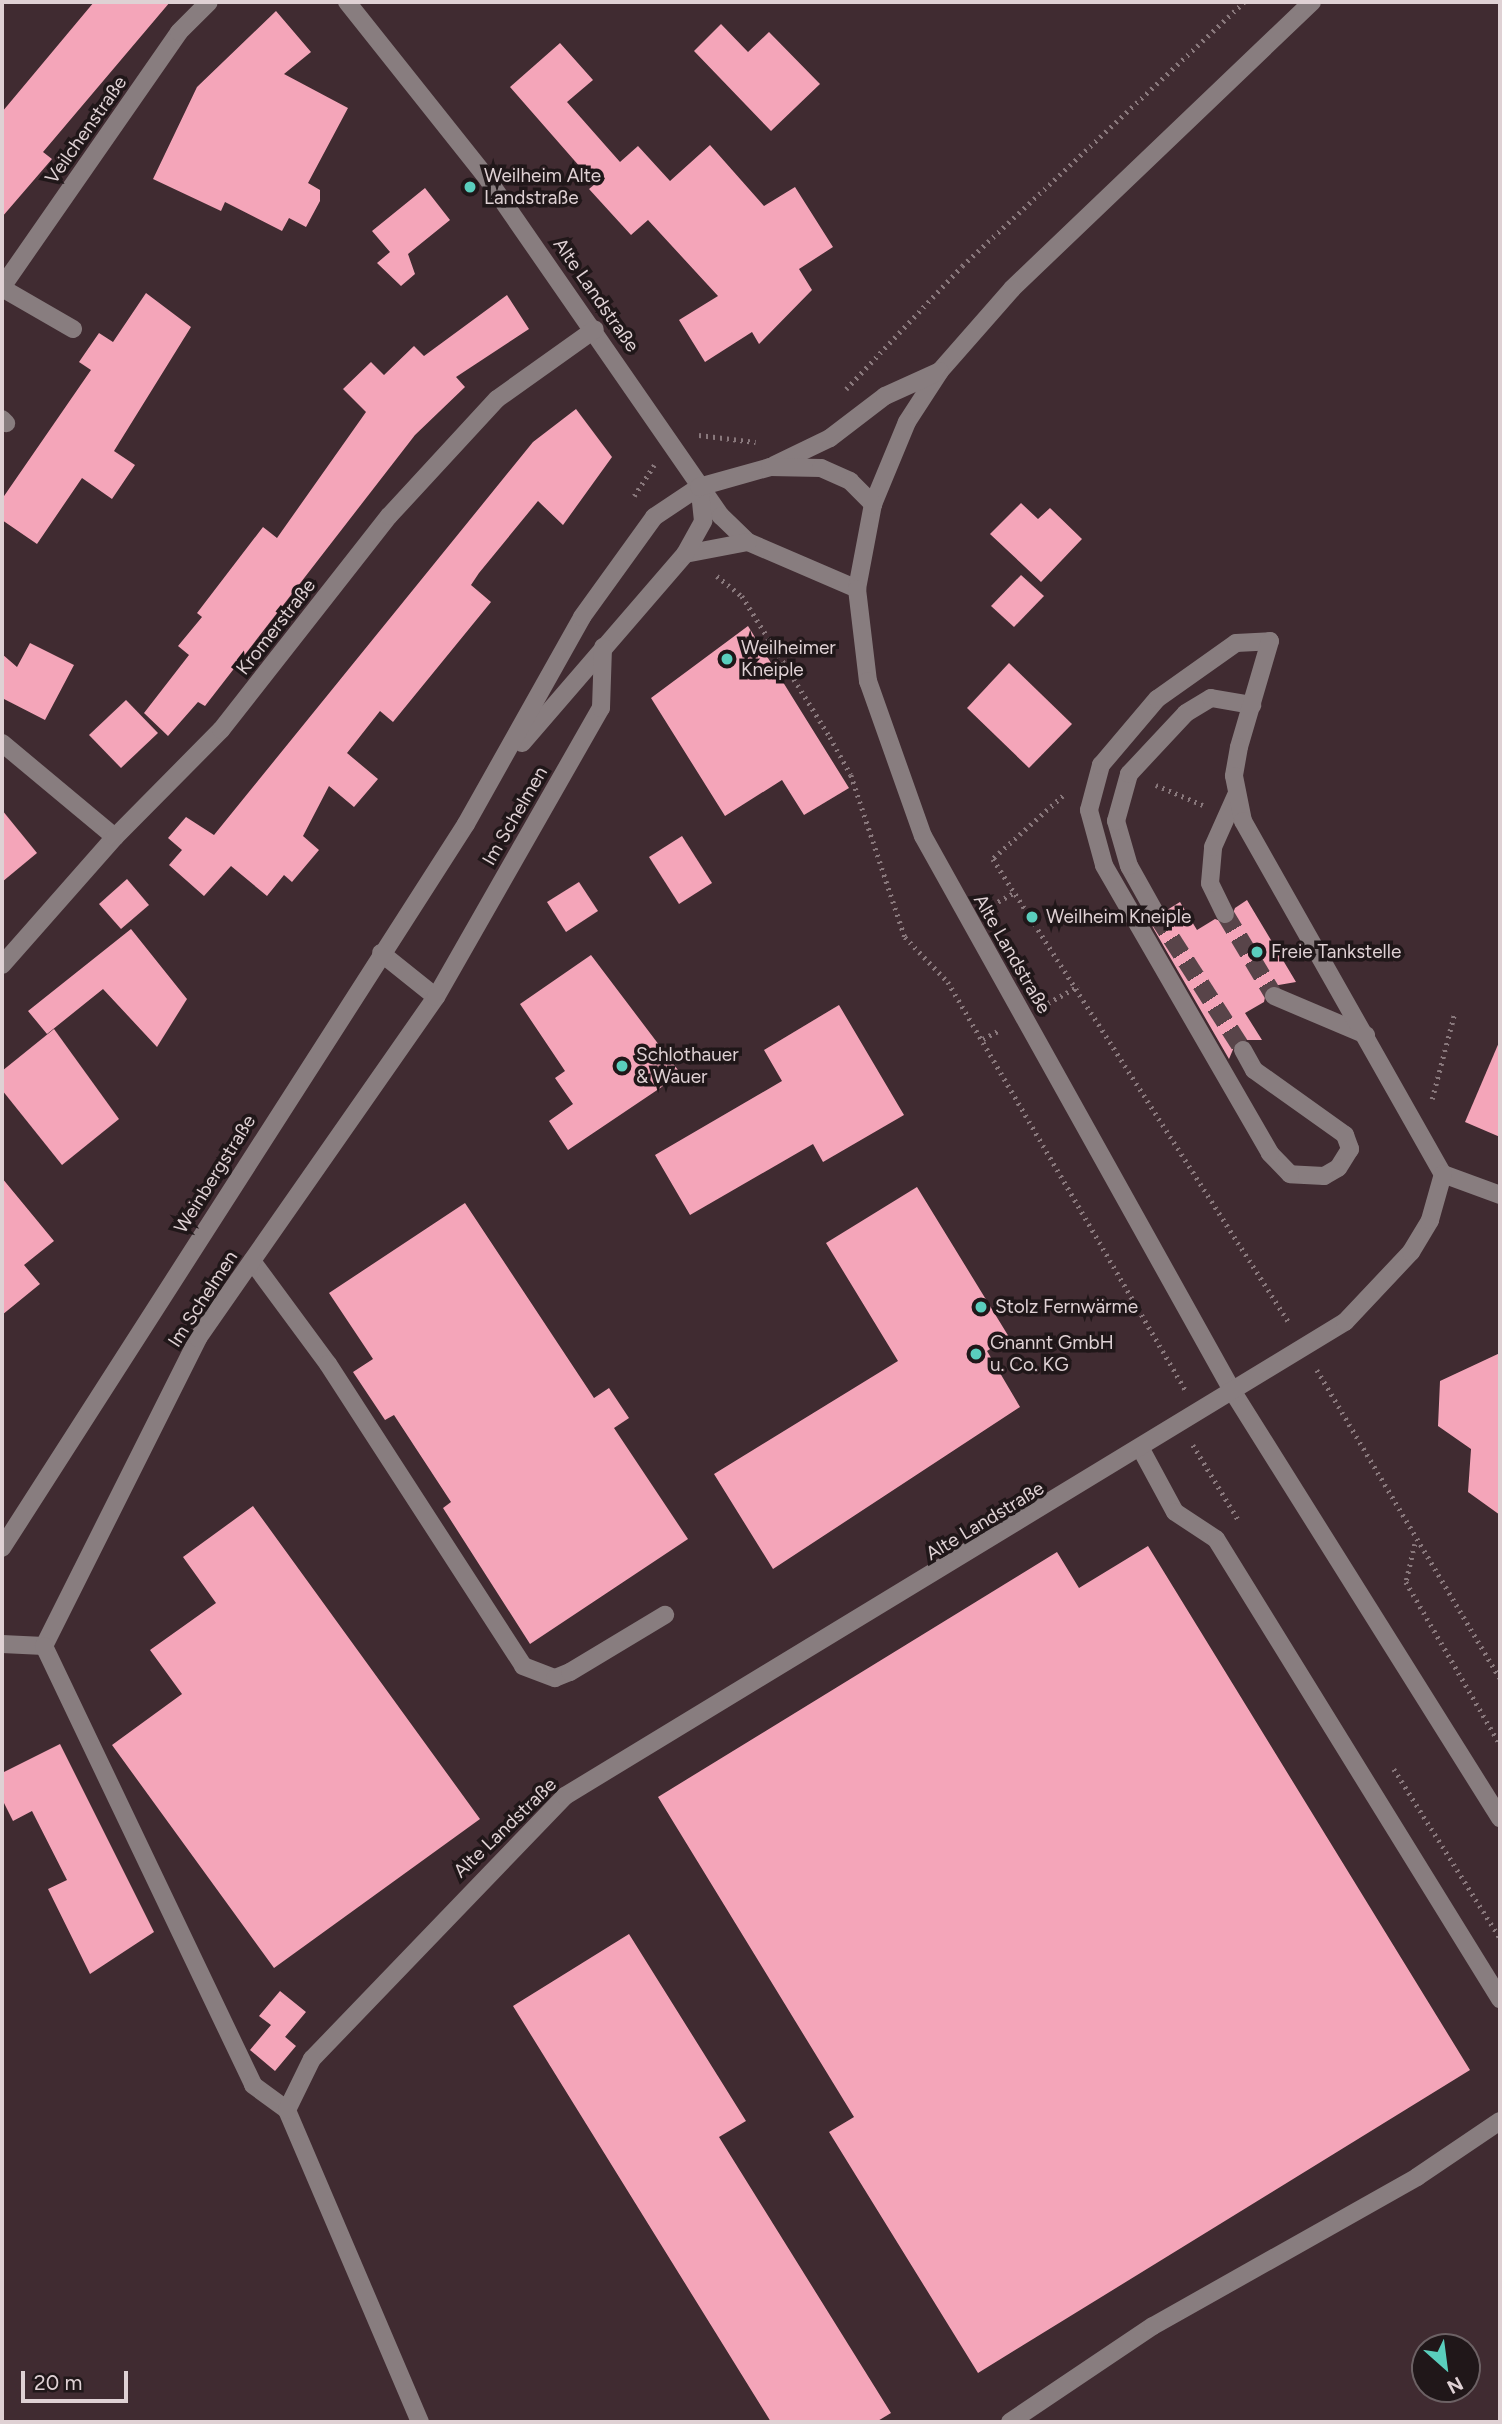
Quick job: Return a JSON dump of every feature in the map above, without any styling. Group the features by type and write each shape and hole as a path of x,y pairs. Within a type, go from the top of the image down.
{"street":[{"name":"Veilchenstraße","path":"2,288 179,33 209,2"},
{"name":"Alte Landstraße","path":"347,2 484,174 595,329 699,487 748,542 857,589"},
{"name":"Alte Landstraße","path":"1311,2 1012,289 940,371 907,422 873,504 857,589 868,681 922,836 1233,1392 1500,1818"},
{"path":"2,288 73,329"},
{"name":"Kromerstraße","path":"2,965 115,836 221,730 389,516 497,399 595,329"},
{"path":"497,774 582,617 654,517 699,487 770,467 830,439 885,396 940,371"},
{"path":"770,467 821,468 850,481 873,504"},
{"path":"497,774 685,554 703,521 699,487"},
{"path":"685,554 748,542"},
{"path":"1243,1051 1254,1070 1345,1135 1350,1149 1338,1168 1324,1176 1290,1174 1270,1153 1188,1017 1091,832 1089,810 1101,765 1129,727 1196,666 1236,643 1270,640 1238,747 1237,793 1243,821 1423,1134 1443,1174 1500,1195"},
{"name":"Im Schelmen","path":"44,1646 198,1338 436,997 601,708 603,647"},
{"path":"1157,916 1129,866 1116,821 1129,774 1186,713 1212,698 1252,705"},
{"path":"2,743 115,836"},
{"name":"Weinbergstraße","path":"2,1548 497,774"},
{"path":"1224,914 1210,883 1213,847 1237,793"},
{"path":"381,953 436,997"},
{"path":"1274,996 1366,1035"},
{"name":"Alte Landstraße","path":"287,2110 312,2059 565,1796 1142,1451 1306,1349 1384,1287 1430,1220 1443,1174"},
{"path":"252,1261 328,1364 523,1666 555,1678 570,1672 665,1615"},
{"path":"1142,1451 1175,1512 1216,1539 1500,1999"},
{"path":"2,1644 44,1646 253,2085 287,2110 420,2422"},
{"path":"1010,2422 1153,2326 1417,2177 1500,2122"}],"path":[{"path":"843,393 962,266 1244,2"},
{"path":"654,517 634,496 648,470 674,448 700,435 767,439"},
{"path":"685,554 742,596 830,737 851,775 905,937 948,982 1199,1415"},
{"path":"1016,892 1306,1349 1415,1543 1500,1678"},
{"path":"1423,1134 1454,1015"},
{"path":"1415,1543 1406,1582 1500,1744"}],"building":[{"path":"94,2 170,2 43,152 52,159 2,217 2,112"},
{"path":"276,11 311,52 284,74 348,108 308,183 320,190 320,201 306,227 289,218 282,231 225,202 221,211 153,179 197,87"},
{"path":"721,24 748,52 769,32 820,84 771,131 694,51"},
{"path":"560,43 593,80 567,102 620,162 638,146 670,181 710,145 764,206 795,187 833,247 799,269 812,290 759,344 752,332 705,362 679,320 718,296 648,220 631,235 589,189 595,184 510,87"},
{"path":"425,188 450,220 408,254 415,274 401,286 377,263 390,252 372,231"},
{"path":"146,293 191,327 114,451 135,465 112,499 82,478 37,544 2,520 2,499 91,370 79,362 99,333 113,342"},
{"path":"507,295 529,329 456,377 465,387 415,435 205,706 198,702 168,736 144,713 189,655 178,646 202,617 197,613 263,527 277,538 366,412 343,389 371,362 384,375 414,346 424,356"},
{"path":"576,409 612,457 563,525 538,501 471,585 491,602 393,722 380,711 347,753 378,779 354,807 329,786 303,836 319,850 292,882 284,875 267,896 231,866 204,896 169,865 182,850 168,838 186,817 214,835 533,442"},
{"path":"1021,503 1038,519 1050,508 1082,539 1041,582 990,534"},
{"path":"1021,575 1044,596 1014,627 991,606"},
{"path":"748,626 849,788 804,815 782,780 725,816 651,698"},
{"path":"30,643 74,665 45,720 2,698 2,654 17,667"},
{"path":"1009,663 1072,724 1029,768 967,708"},
{"path":"126,700 158,733 121,768 89,735"},
{"path":"2,810 37,853 2,882"},
{"path":"682,836 712,883 679,904 649,857"},
{"path":"127,879 149,905 121,929 99,904"},
{"path":"579,882 598,911 566,932 547,902"},
{"path":"1247,900 1296,982 1267,987 1264,1002 1245,1013 1262,1040 1237,1040 1229,1059 1152,926 1163,926 1167,910 1180,902 1197,930 1215,919 1229,924 1235,908"},
{"path":"131,929 187,999 157,1047 103,989 47,1034 28,1011"},
{"path":"591,955 681,1074 568,1150 549,1121 573,1104 555,1078 565,1071 520,1004"},
{"path":"839,1005 904,1115 823,1162 813,1144 690,1215 655,1155 782,1081 764,1050"},
{"path":"54,1029 119,1119 62,1165 2,1090 2,1071"},
{"path":"1500,1040 1500,1137 1465,1122"},
{"path":"2,1178 54,1241 24,1265 40,1284 2,1315"},
{"path":"917,1187 1009,1337 987,1351 1020,1407 773,1569 714,1474 898,1361 826,1243"},
{"path":"465,1203 594,1398 609,1388 629,1418 614,1428 688,1539 530,1644 443,1508 451,1502 394,1415 385,1420 353,1372 373,1359 329,1293"},
{"path":"1500,1353 1500,1515 1468,1492 1471,1449 1438,1426 1440,1381"},
{"path":"253,1506 480,1819 274,1968 112,1745 182,1694 150,1650 216,1603 183,1557"},
{"path":"1148,1546 1470,2070 978,2373 829,2132 854,2117 658,1797 1057,1552 1079,1588"},
{"path":"60,1744 154,1932 90,1974 48,1889 67,1880 32,1811 13,1821 2,1799 2,1773"},
{"path":"629,1934 746,2121 719,2137 891,2413 876,2422 771,2422 513,2006"},
{"path":"280,1991 306,2012 285,2037 296,2046 275,2071 250,2050 271,2025 259,2016"}],"tunnel":[{"path":"1225,914 1274,996"},
{"path":"1157,916 1243,1050"}],"place":[{"name":"Weilheim Alte Landstraße","path":"470,187"},
{"name":"Weilheimer Kneiple","path":"727,659"},
{"name":"Weilheim Kneiple","path":"1032,917"},
{"name":"Freie Tankstelle","path":"1257,952"},
{"name":"Schlothauer & Wauer","path":"622,1066"},
{"name":"Stolz Fernwärme","path":"981,1307"},
{"name":"Gnannt GmbH u. Co. KG","path":"976,1354"}]}
